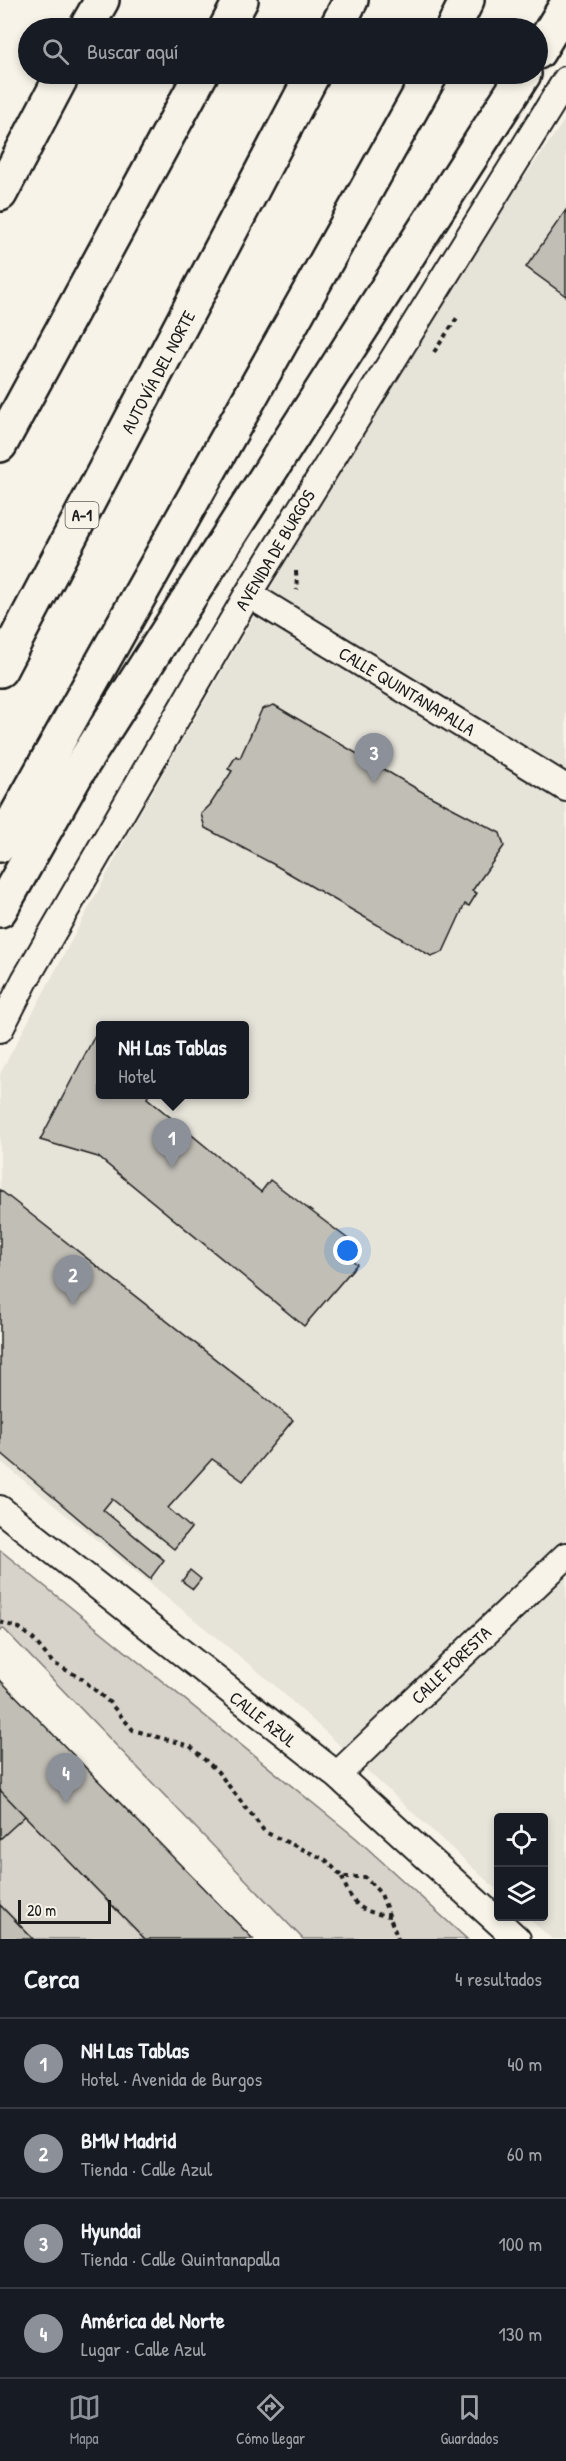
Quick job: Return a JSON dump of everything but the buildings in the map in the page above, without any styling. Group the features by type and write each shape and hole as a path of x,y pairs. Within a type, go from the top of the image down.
{"main road":[{"path":"92,18 102,0"},
{"path":"231,18 241,0"},
{"path":"341,18 351,0"},
{"path":"458,18 467,0"},
{"path":"548,35 566,6"},
{"path":"0,194 58,84"},
{"path":"0,446 69,314 196,84"},
{"name":"AUTOVÍA DEL NORTE","path":"0,670 308,84"},
{"path":"0,845 424,84"},
{"path":"0,910 77,773 518,84"}],"street":[{"name":"AVENIDA DE BURGOS","path":"0,1029 25,980 248,594 566,80"},
{"name":"CALLE QUINTANAPALLA","path":"248,594 566,788"},
{"name":"CALLE AZUL","path":"0,1509 336,1775 518,1939"},
{"name":"CALLE FORESTA","path":"336,1775 566,1556"}],"path":[{"path":"431,357 457,318"},
{"path":"296,566 298,601"},
{"path":"0,1622 19,1628 33,1639 53,1663 81,1678 110,1703 133,1730 190,1746 218,1772 265,1832 326,1860 342,1877 349,1897 368,1914 390,1916"},
{"path":"342,1877 365,1877 381,1894 398,1939"}],"shaded area":[{"path":"566,118 566,1939 552,1939 532,1921 548,1921 548,1813 494,1813 494,1887 271,1682 0,1461 0,1074 136,820 299,539 487,231"},
{"path":"0,1550 356,1838 467,1939 303,1939 3,1628 0,1630"},
{"path":"0,1790 145,1939 33,1939 0,1905"}],"place":[{"name":"Hyundai","path":"374,783"},
{"name":"NH Las Tablas","path":"172,1168"},
{"name":"BMW Madrid","path":"73,1305"},
{"name":"América del Norte","path":"66,1803"}]}
